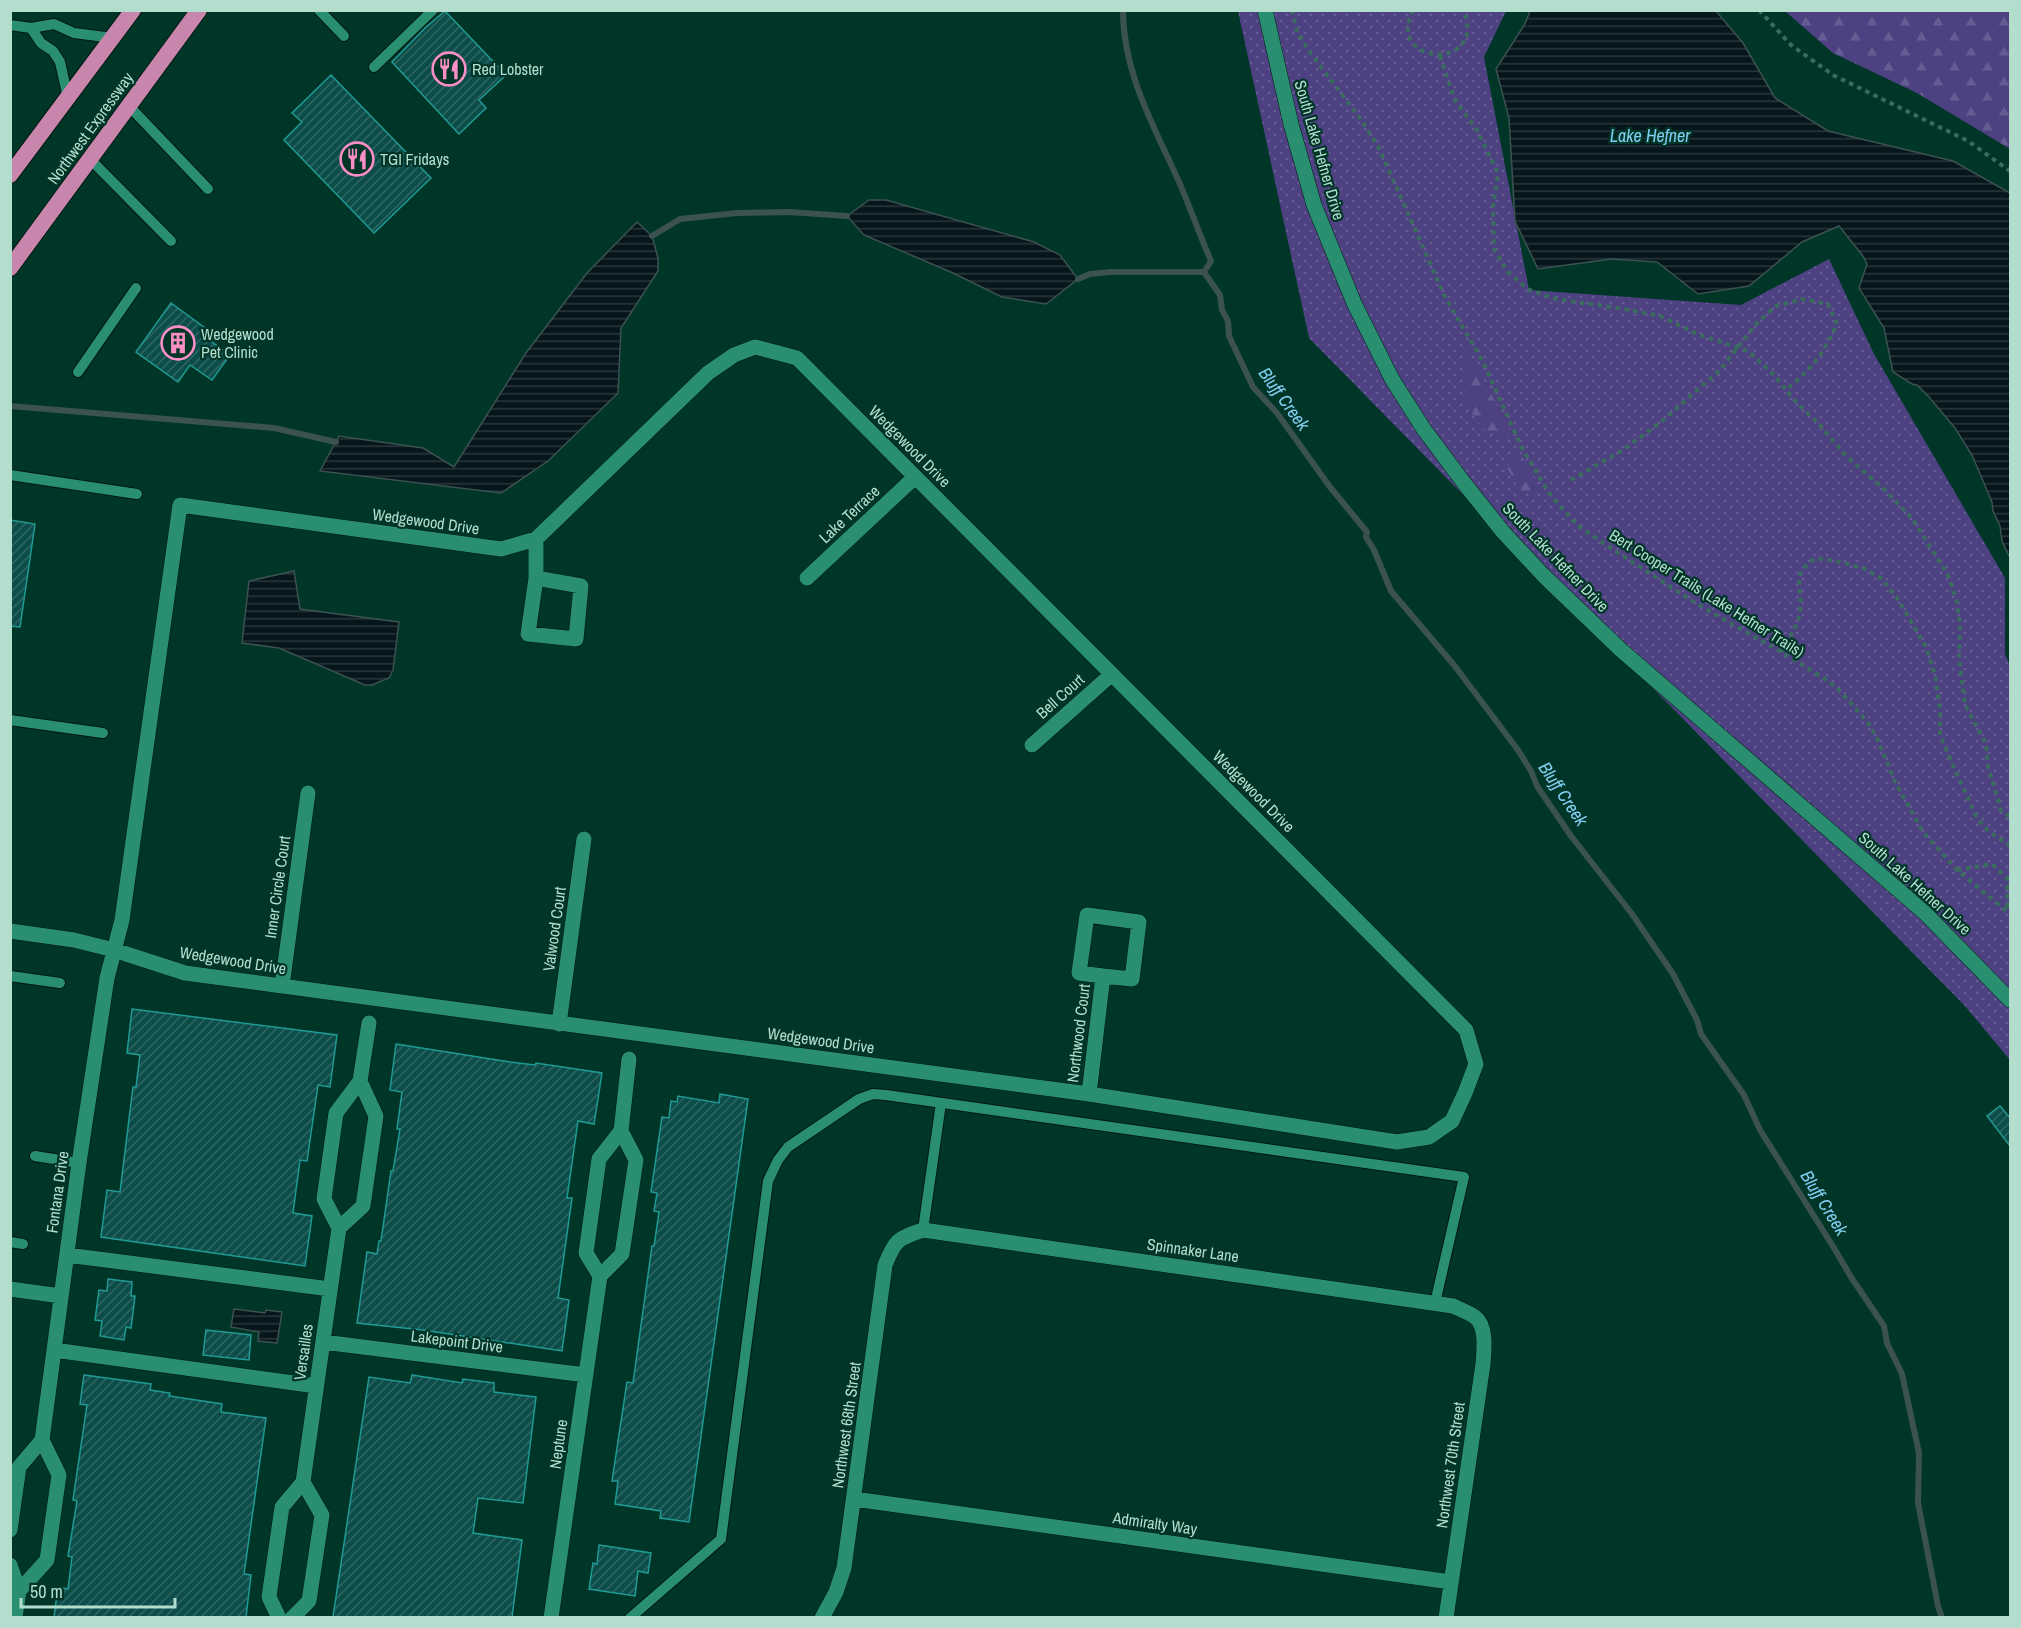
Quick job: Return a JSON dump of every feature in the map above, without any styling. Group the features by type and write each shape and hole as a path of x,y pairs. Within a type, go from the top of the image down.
{"highway":[{"path":"10,175 133,10"},
{"name":"Northwest Expressway","path":"10,268 199,10"}],"street":[{"name":"South Lake Hefner Drive","path":"1265,10 1291,124 1314,205 1354,303 1392,379 1423,428 1464,483 1503,532 1621,650 1924,914 2010,1000"},
{"name":"Wedgewood Drive","path":"10,931 74,940 114,950 185,973 1089,1094 1397,1142 1429,1137 1452,1122 1466,1093 1476,1064 1466,1030 797,358 755,347 734,355 708,373 536,539 501,549 180,505 122,920 114,950"},
{"name":"Lake Terrace","path":"807,578 915,477"},
{"path":"536,539 536,578 528,634 576,639 581,586 536,578"},
{"name":"Bell Court","path":"1032,745 1112,674"},
{"name":"Inner Circle Court","path":"282,986 308,792"},
{"name":"Valwood Court","path":"559,1024 584,840"},
{"name":"Northwood Court","path":"1087,915 1139,922 1132,979 1103,976 1079,972 1087,915"},
{"name":"Fontana Drive","path":"42,1440 79,1163 107,978 114,950"},
{"name":"Northwood Court","path":"1089,1094 1103,976"},
{"path":"360,1081 376,1116 363,1206 339,1228 324,1199 336,1113 360,1081 369,1023"},
{"path":"621,1131 636,1160 633,1183 622,1254 600,1276 586,1253 600,1159 621,1131 629,1059"},
{"name":"Versailles","path":"303,1482 339,1228"},
{"name":"Spinnaker Lane","path":"902,1237 923,1230 1435,1303 1452,1306 1477,1318"},
{"name":"Northwest 68th Street","path":"822,1617 828,1611 844,1568 885,1265 891,1250 902,1237"},
{"path":"67,1255 330,1289"},
{"name":"Neptune","path":"551,1617 600,1276"},
{"path":"10,1289 61,1296"},
{"name":"Northwest 70th Street","path":"1446,1617 1484,1347 1482,1331 1477,1318"},
{"name":"Lakepoint Drive","path":"323,1342 586,1375"},
{"path":"54,1350 316,1386"},
{"path":"10,1530 20,1467 42,1440 59,1475 47,1560 19,1591"},
{"path":"279,1617 269,1597 282,1507 303,1482 322,1515 309,1601 292,1617"},
{"name":"Admiralty Way","path":"854,1498 1451,1582"},
{"path":"10,1565 19,1591 15,1617"}],"lane":[{"path":"319,10 344,36"},
{"path":"374,67 433,10"},
{"path":"10,25 31,28 54,24 74,33 112,38"},
{"path":"31,28 41,43 53,51 60,62 68,98"},
{"path":"129,106 208,189"},
{"path":"90,159 171,241"},
{"path":"78,372 136,288"},
{"path":"10,475 137,494"},
{"path":"10,720 103,733"},
{"path":"10,976 60,983"},
{"path":"630,1617 721,1539 768,1181 778,1160 788,1147 860,1099 873,1094 941,1102 1464,1177 1435,1303"},
{"path":"923,1230 941,1102"},
{"path":"35,1156 79,1163"},
{"path":"10,1242 23,1244"}],"path":[{"name":"Bert Cooper Trails (Lake Hefner Trails)","path":"1292,10 1297,31 1308,50 1360,118 1379,148 1445,297 1482,360 1522,448 1551,496 1577,525 1606,545 1694,602 1827,680 1856,707 1878,740 1894,780 1923,832 1957,870 2009,913"},
{"path":"1413,10 1408,26 1414,44 1430,55 1440,56 1449,53 1464,40 1467,21 1462,10"},
{"path":"1759,10 1791,45 1833,75 1968,141 2010,171"},
{"path":"1440,56 1455,100 1477,130 1498,173 1493,207 1494,249 1508,272 1528,290 1556,299 1660,316 1748,351 1820,424 1846,456 1884,489 1912,518 1949,577 1957,602 1960,625 1959,657 1965,705 1986,744 1988,767 2001,810 2010,818"},
{"path":"1571,480 1623,450 1661,422 1719,371 1757,323 1776,306 1802,299 1828,304 1837,324 1823,353 1807,372 1786,390"},
{"path":"1781,652 1799,615 1801,597 1799,578 1804,566 1816,558 1836,561 1863,568 1881,578 1897,598 1926,647 1935,675 1940,735 1977,818 1987,830 2010,846"},
{"path":"1957,870 1992,864 2007,878 2009,913"}],"green space":[{"path":"1238,11 1506,11 1484,57 1529,290 1741,305 1829,259 1874,354 2005,578 2005,654 2010,666 2010,1060 1965,1006 1309,338"},
{"path":"1785,11 2010,11 2010,149 1917,93 1833,53"},
{"path":"1466,346 1514,438 1503,438 1485,429 1472,413 1464,393 1463,380 1467,366"},
{"path":"1522,456 1539,488 1531,495 1519,489 1508,469 1510,460"}],"water":[{"name":"Lake Hefner","path":"1530,11 1716,11 1743,43 1775,98 1828,131 1953,161 2010,193 2010,558 2002,541 1992,502 1972,455 1955,428 1929,397 1917,385 1893,372 1884,328 1859,288 1867,264 1839,226 1802,242 1749,286 1698,294 1657,262 1611,259 1538,269 1515,221 1509,118 1496,69 1525,24"},
{"path":"869,200 886,200 1034,242 1060,255 1078,279 1046,304 1002,297 953,273 864,235 847,216"},
{"path":"637,222 652,236 658,258 658,271 621,328 618,393 548,461 501,493 320,471 339,436 423,448 454,467 526,353 587,273"},
{"path":"294,571 300,609 399,622 393,670 389,678 372,685 365,685 279,648 242,643 249,581"},
{"path":"234,1309 265,1313 266,1310 282,1312 277,1343 258,1341 259,1332 231,1327"}],"building":[{"name":"Red Lobster","path":"445,11 506,75 479,100 486,108 459,134 392,62"},
{"name":"TGI Fridays","path":"331,75 431,178 374,233 284,140 302,122 292,113"},
{"name":"Wedgewood Pet Clinic","path":"171,303 205,328 201,334 230,355 212,380 190,365 178,382 136,352"},
{"path":"10,520 35,524 20,627 10,626"},
{"path":"132,1009 337,1035 330,1087 318,1085 307,1161 300,1160 293,1213 312,1216 305,1266 101,1237 107,1190 120,1192 133,1087 136,1087 140,1055 127,1053"},
{"path":"396,1044 510,1062 535,1065 536,1063 602,1073 594,1124 578,1121 567,1198 572,1198 558,1298 569,1300 562,1351 423,1330 357,1323 367,1252 377,1254 379,1241 381,1241 391,1171 393,1171 400,1129 397,1129 402,1092 390,1090"},
{"path":"720,1094 748,1099 689,1522 660,1518 661,1511 615,1504 618,1481 612,1481 627,1382 633,1383 652,1246 654,1246 659,1212 654,1211 657,1193 651,1192 662,1117 669,1118 671,1101 677,1102 678,1096 719,1103"},
{"path":"2000,1106 2010,1118 2010,1146 1987,1116"},
{"path":"108,1279 132,1282 131,1296 135,1296 131,1328 126,1327 124,1340 100,1336 102,1321 95,1320 99,1290 107,1291"},
{"path":"206,1330 251,1335 249,1360 203,1355"},
{"path":"84,1375 151,1384 150,1390 170,1393 169,1396 222,1404 221,1412 266,1418 244,1574 251,1575 246,1617 54,1617 58,1587 68,1589 72,1557 68,1556 77,1501 73,1500 87,1405 80,1404"},
{"path":"412,1375 462,1383 463,1379 494,1383 494,1392 536,1397 523,1503 478,1498 473,1533 522,1540 512,1617 333,1617 369,1377 410,1383"},
{"path":"599,1545 651,1553 648,1573 638,1571 635,1596 589,1589 593,1563 597,1564"}],"waterway":[{"name":"Bluff Creek","path":"1123,10 1124,34 1134,78 1211,261 1204,272 1220,295 1222,310 1228,321 1229,336 1253,387 1277,413 1330,487 1367,532 1366,537 1391,591 1454,665 1518,750 1537,786 1571,836 1632,914 1673,974 1697,1020 1701,1034 1744,1095 1760,1130 1884,1326 1887,1343 1902,1374 1919,1453 1918,1503 1942,1618"},
{"path":"652,236 680,219 737,213 789,212 847,216"},
{"path":"1078,279 1090,274 1111,272 1204,272"},
{"path":"10,406 274,428 336,442"}],"place":[{"name":"Red Lobster","path":"449,69"},
{"name":"TGI Fridays","path":"357,159"},
{"name":"Wedgewood Pet Clinic","path":"178,343"}]}
